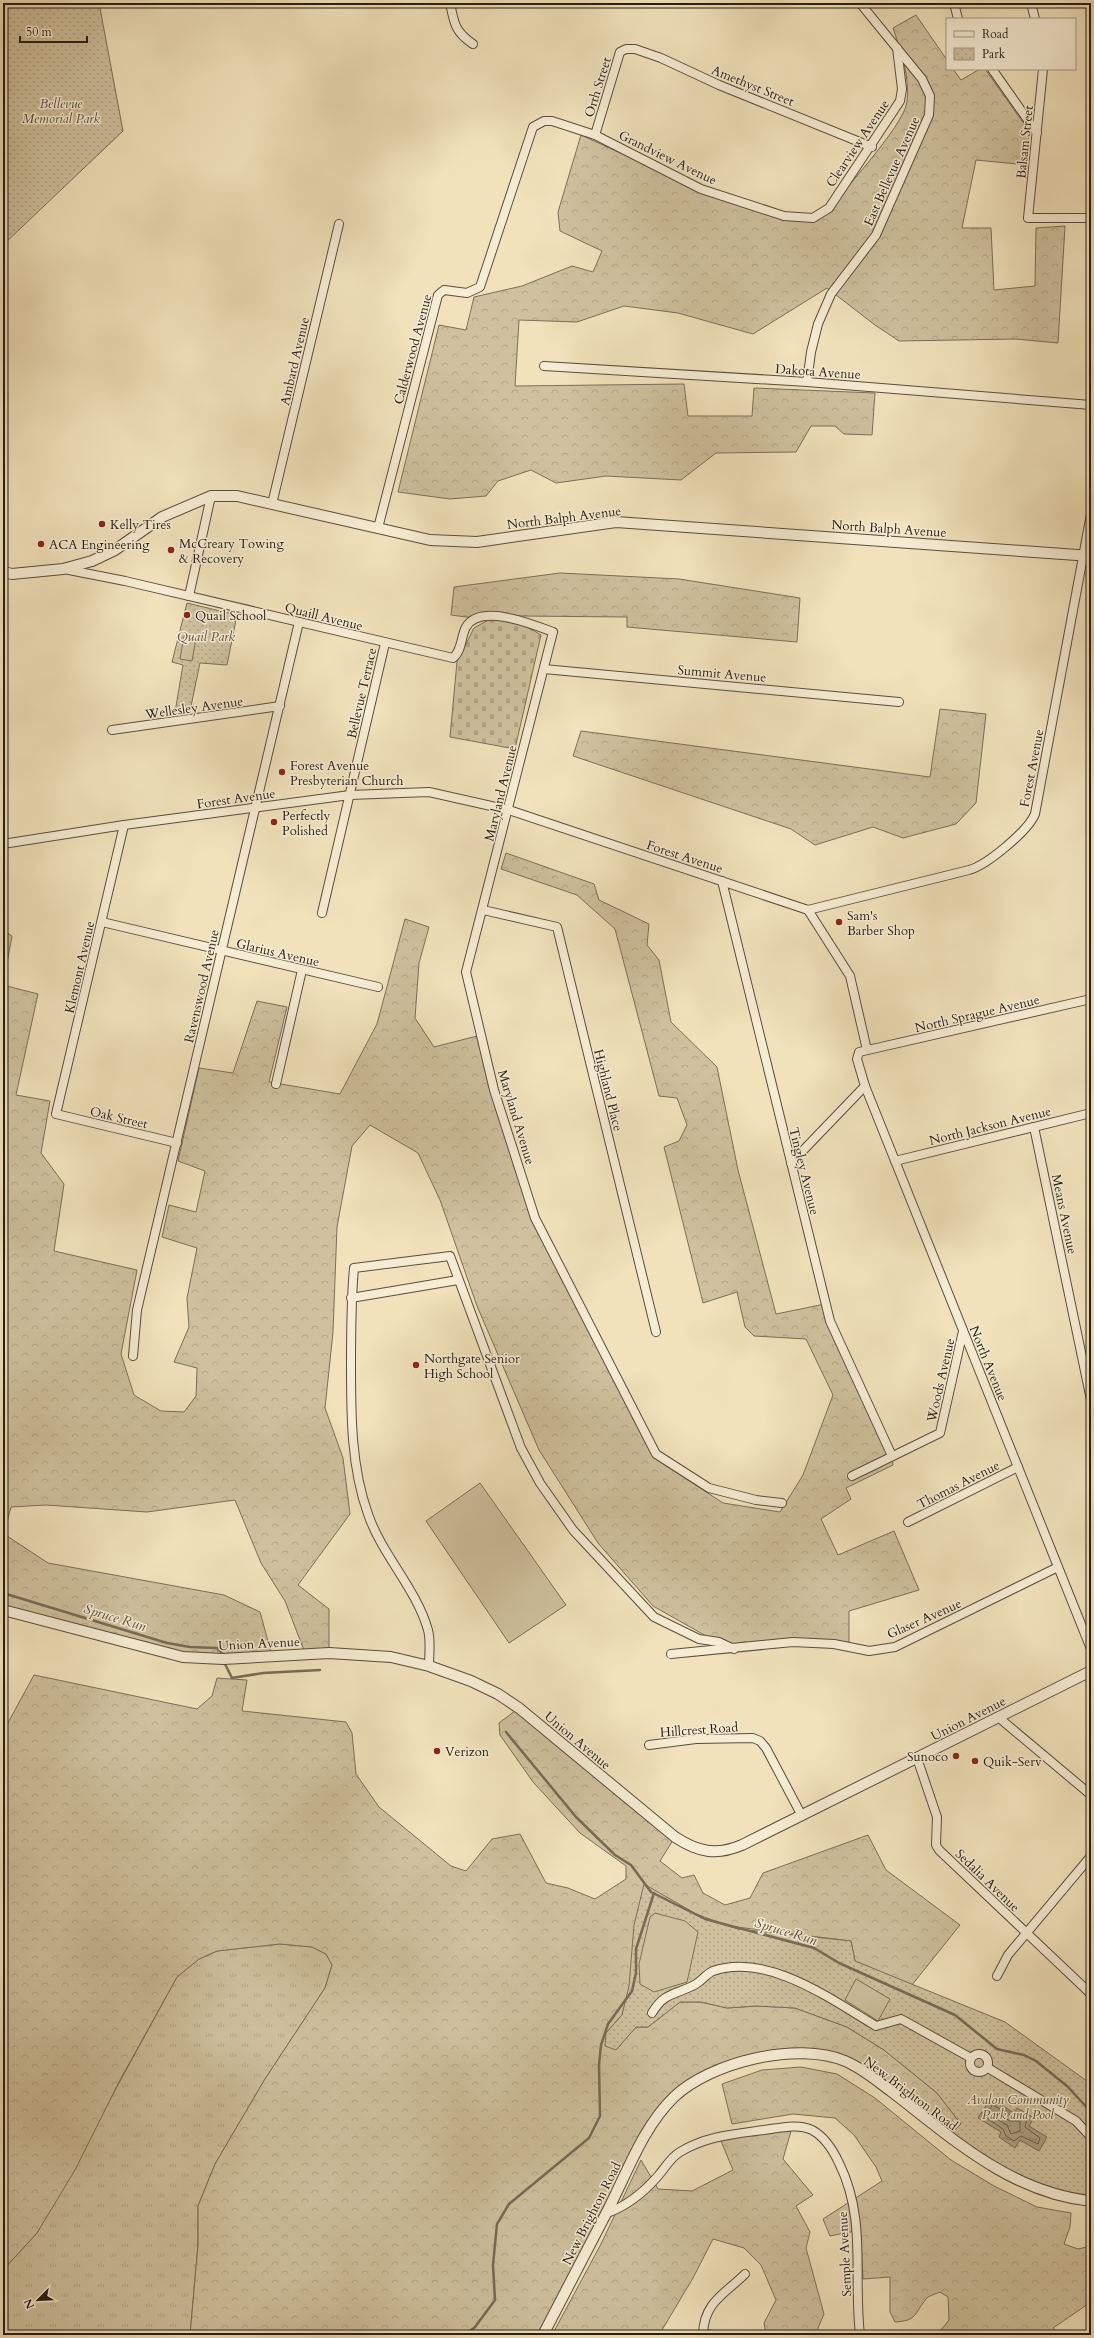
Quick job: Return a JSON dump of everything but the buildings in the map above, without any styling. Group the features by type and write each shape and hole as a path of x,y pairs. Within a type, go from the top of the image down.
{"street":[{"path":"450,3 454,23 460,35 473,44"},
{"name":"East Bellevue Avenue","path":"807,382 811,352 818,324 831,294 876,235 929,115 930,96 922,79 860,3"},
{"path":"954,3 958,18"},
{"path":"1031,3 1035,18"},
{"name":"Clearview Avenue","path":"813,218 829,208 872,147 900,101 902,89 897,48"},
{"name":"Amethyst Street","path":"626,49 635,49 662,58 719,85 872,147"},
{"name":"Orth Street","path":"595,135 617,58 620,52 626,49"},
{"path":"993,70 1037,133"},
{"name":"Balsam Street","path":"1043,70 1028,218 1091,218"},
{"name":"Grandview Avenue","path":"537,124 552,121 595,135 701,189 784,216 813,218"},
{"name":"Calderwood Avenue","path":"378,528 438,295 444,290 467,292 480,287 530,132 537,124"},
{"name":"Ambard Avenue","path":"272,504 339,224"},
{"name":"Dakota Avenue","path":"544,366 807,382 1091,405"},
{"path":"189,596 211,496"},
{"name":"North Balph Avenue","path":"3,572 12,574 63,569 92,561 115,550 162,517 211,496 237,496 430,540 477,542 616,522 1087,555"},
{"name":"Forest Avenue","path":"3,844 124,825 350,795 429,792 508,810 808,910 978,868 986,864 1029,824 1035,814 1087,555 1091,514"},
{"name":"Quaill Avenue","path":"63,569 189,596 453,658 458,651 465,628 472,618 495,616 527,622 553,632"},
{"name":"Ravenswood Avenue","path":"133,1356 137,1310 299,622"},
{"name":"Maryland Avenue","path":"553,632 466,972 494,1090 535,1218 656,1454 709,1488 756,1500 782,1503"},
{"name":"Bellevue Terrace","path":"322,913 385,643"},
{"name":"Summit Avenue","path":"544,669 899,702"},
{"name":"Wellesley Avenue","path":"112,730 280,706"},
{"name":"Klemont Avenue","path":"56,1114 124,825"},
{"name":"Tingley Avenue","path":"722,881 830,1321 892,1456"},
{"name":"Highland Place","path":"483,910 557,927 656,1332"},
{"path":"808,910 850,976 867,1050"},
{"name":"Glarius Avenue","path":"102,922 302,970 378,986"},
{"path":"276,1084 302,970"},
{"name":"North Sprague Avenue","path":"867,1050 1091,998"},
{"name":"North Avenue","path":"867,1050 860,1052 857,1059 865,1086 1091,1650"},
{"path":"791,1163 865,1086"},
{"name":"North Jackson Avenue","path":"895,1161 1091,1113"},
{"name":"Oak Street","path":"56,1114 177,1143"},
{"name":"Means Avenue","path":"1034,1127 1091,1400"},
{"path":"429,1666 428,1630 421,1612 382,1546 373,1527 356,1469 351,1417 351,1298 354,1268 450,1256 521,1448 540,1483 573,1530 654,1617 699,1639 719,1642 734,1649"},
{"path":"351,1298 458,1280"},
{"name":"Woods Avenue","path":"852,1476 940,1433 963,1331"},
{"name":"Thomas Avenue","path":"908,1522 1018,1467"},
{"name":"Glaser Avenue","path":"671,1654 793,1642 834,1644 869,1651 895,1647 1058,1567"},
{"name":"Union Avenue","path":"3,1610 183,1657 223,1659 334,1653 391,1657 429,1666 471,1681 498,1694 519,1708 674,1837 692,1848 715,1852 731,1850 802,1816 1091,1671"},
{"path":"998,1717 1091,1795"},
{"name":"Hillcrest Road","path":"649,1745 696,1739 753,1738 760,1741 766,1748 802,1816"},
{"name":"Sedalia Avenue","path":"917,1758 937,1817 936,1845 1091,1994"},
{"path":"997,1976 1008,1955 1091,1856"},
{"path":"652,2013 659,2001 666,1996 696,1984 712,1971 727,1968 746,1968 776,1974 805,1985 876,2026 901,2019 971,2058"},
{"name":"New Brighton Road","path":"543,2335 648,2132 674,2097 694,2082 758,2058 795,2053 819,2054 845,2061 872,2077 948,2137 987,2163 1037,2187 1074,2198 1091,2201"},
{"path":"971,2058 978,2054 984,2055 988,2059 988,2068"},
{"path":"971,2058 970,2065 973,2070 979,2073 988,2068"},
{"path":"988,2068 1076,2121 1091,2137"},
{"name":"Semple Avenue","path":"607,2212 623,2207 658,2176 679,2152 701,2142 720,2136 782,2128 798,2127 812,2130 823,2138 834,2154 846,2178 853,2201 857,2226 860,2335"},
{"path":"713,2335 701,2334 703,2322 716,2299 745,2274"}],"green space":[{"name":"Bellevue Memorial Park","path":"3,3 99,3 123,131 3,245"},
{"path":"916,15 946,59 946,70 954,70 961,80 978,70 986,70 1029,131 1027,165 976,160 962,228 991,228 994,290 1035,286 1036,228 1065,226 1058,343 1016,339 899,341 875,325 827,288 753,334 678,313 624,306 577,322 519,320 515,386 684,384 688,416 752,416 754,388 875,393 872,435 844,434 835,426 811,426 796,452 716,453 681,480 606,476 556,483 531,470 498,481 486,496 450,499 398,492 439,325 466,330 474,297 522,286 572,266 593,272 602,251 560,231 558,212 581,135 647,165 698,192 782,217 810,221 820,219 883,144 903,113 907,102 908,92 906,73 893,28"},
{"path":"560,573 679,579 800,598 797,642 627,627 627,617 521,616 493,612 474,618 451,615 454,587"},
{"name":"Quail Park","path":"187,603 237,615 227,665 200,663 190,711 175,712 183,665 172,662"},
{"path":"490,619 517,623 541,635 515,749 450,737 458,651 465,646 474,628"},
{"path":"184,636 196,638 192,661 180,659"},
{"path":"940,709 986,714 976,803 956,824 903,838 873,827 815,845 791,829 573,756 581,731 930,777"},
{"path":"506,853 594,884 599,900 649,924 647,945 659,960 671,1022 717,1067 738,1170 776,1314 825,1304 892,1456 893,1465 846,1488 851,1499 821,1519 838,1555 894,1531 919,1590 849,1611 849,1647 834,1644 734,1649 706,1636 653,1606 598,1543 539,1450 477,1306 440,1200 418,1153 370,1125 352,1146 337,1227 333,1332 325,1408 343,1458 350,1514 298,1585 329,1609 329,1653 305,1653 285,1601 261,1563 235,1500 147,1512 46,1505 11,1507 4,1534 48,1563 224,1595 260,1612 272,1656 183,1657 3,1610 3,985 38,994 16,1095 50,1101 41,1153 64,1184 54,1251 137,1270 121,1354 134,1395 161,1411 184,1412 196,1396 197,1368 174,1362 189,1327 187,1298 197,1248 162,1237 169,1205 196,1212 205,1171 178,1161 199,1068 233,1073 257,1001 287,1007 269,1082 340,1094 377,1024 405,919 429,927 419,963 415,1018 434,1047 481,1035 535,1218 639,1422 656,1459 723,1503 780,1512 803,1475 833,1395 806,1339 754,1336 745,1327 737,1292 703,1303 664,1147 679,1141 687,1125 677,1098 659,1096 615,929 577,895 501,869"},
{"path":"3,930 12,936 3,984"},
{"path":"480,1483 566,1605 509,1643 426,1521"},
{"path":"34,1675 197,1709 212,1696 217,1678 247,1680 242,1711 346,1722 352,1733 356,1774 379,1807 451,1866 466,1871 492,1839 520,1834 546,1883 568,1888 595,1899 626,1879 626,1866 580,1833 533,1782 500,1735 499,1723 519,1708 675,1837 660,1861 682,1878 694,1875 703,1893 725,1905 750,1898 763,1873 868,1835 886,1870 960,1925 912,1985 855,1961 851,1941 728,1926 681,1908 631,1982 622,2015 606,2033 616,2050 636,2027 648,2027 680,2002 701,2002 727,2008 756,2006 795,2008 847,2027 884,2050 937,2093 961,2124 948,2137 857,2068 807,2053 723,2069 667,2105 543,2335 190,2335 198,2245 198,2206 215,2164 265,2079 325,1988 332,1965 326,1954 312,1947 280,1944 217,1951 199,1959 177,1977 120,2080 75,2170 37,2233 3,2270 3,1732"},
{"name":"Avalon Community Park and Pool","path":"644,1884 705,1919 738,1929 851,1941 855,1961 1005,2022 1091,2084 1091,2197 1072,2194 1035,2183 983,2155 951,2134 961,2124 937,2093 884,2050 847,2027 795,2008 756,2006 727,2008 701,2002 680,2002 648,2027 636,2027 616,2050 605,2046 606,2033 622,2015 629,1986 634,1925"},
{"path":"655,1913 685,1921 698,1932 687,1982 654,1992 640,1984 639,1964 650,1917"},
{"path":"280,1944 312,1947 326,1954 332,1965 325,1988 265,2079 215,2164 198,2206 198,2245 190,2335 3,2335 3,2270 37,2233 177,1977 199,1959 217,1951"},
{"path":"856,1979 890,1999 878,2021 845,2000"},
{"path":"801,2067 837,2074 875,2098 951,2160 994,2186 1037,2207 1071,2213 1070,2227 1064,2244 1078,2249 1091,2246 1091,2302 1053,2328 1060,2335 937,2335 949,2320 948,2297 940,2292 927,2298 917,2313 911,2318 895,2322 890,2312 890,2277 863,2279 860,2230 830,2236 823,2219 882,2181 876,2167 854,2135 835,2118 793,2114 732,2124 722,2084 762,2070"},
{"path":"791,2131 783,2159 813,2195 796,2206 810,2232 806,2248 824,2314 818,2328 818,2335 766,2335 764,2323 776,2300 761,2265 744,2248 713,2239 693,2278 659,2335 552,2335 601,2244 641,2160 658,2189 692,2191 733,2170 721,2141 753,2133"}],"water":[{"path":"991,2098 1014,2113 1017,2108 1034,2118 1029,2126 1047,2137 1039,2151 1020,2140 1015,2148 999,2137 1001,2132 978,2118"}],"waterway":[{"name":"Spruce Run","path":"3,1593 167,1643 190,1647 217,1648 222,1653"},
{"name":"Spruce Run","path":"225,1664 232,1678 263,1673 320,1670"},
{"name":"Spruce Run","path":"506,1732 576,1817 615,1855 631,1865 651,1892 705,1919 814,1948 839,1963 955,2015 997,2049 1024,2055 1036,2061 1067,2086 1091,2112"},
{"path":"465,2335 475,2327 495,2300 493,2265 497,2224 509,2204 589,2138 600,2116 599,2065 601,2045 608,2024 632,1991 636,1973 636,1949 654,1893"}],"place":[{"name":"Kelly Tires","path":"102,524"},
{"name":"ACA Engineering","path":"41,544"},
{"name":"McCreary Towing & Recovery","path":"171,550"},
{"name":"Quail School","path":"187,615"},
{"name":"Forest Avenue Presbyterian Church","path":"282,772"},
{"name":"Perfectly Polished","path":"274,822"},
{"name":"Sam's Barber Shop","path":"839,922"},
{"name":"Northgate Senior High School","path":"416,1365"},
{"name":"Verizon","path":"437,1751"},
{"name":"Sunoco","path":"956,1756"},
{"name":"Quik-Serv","path":"975,1761"}]}
